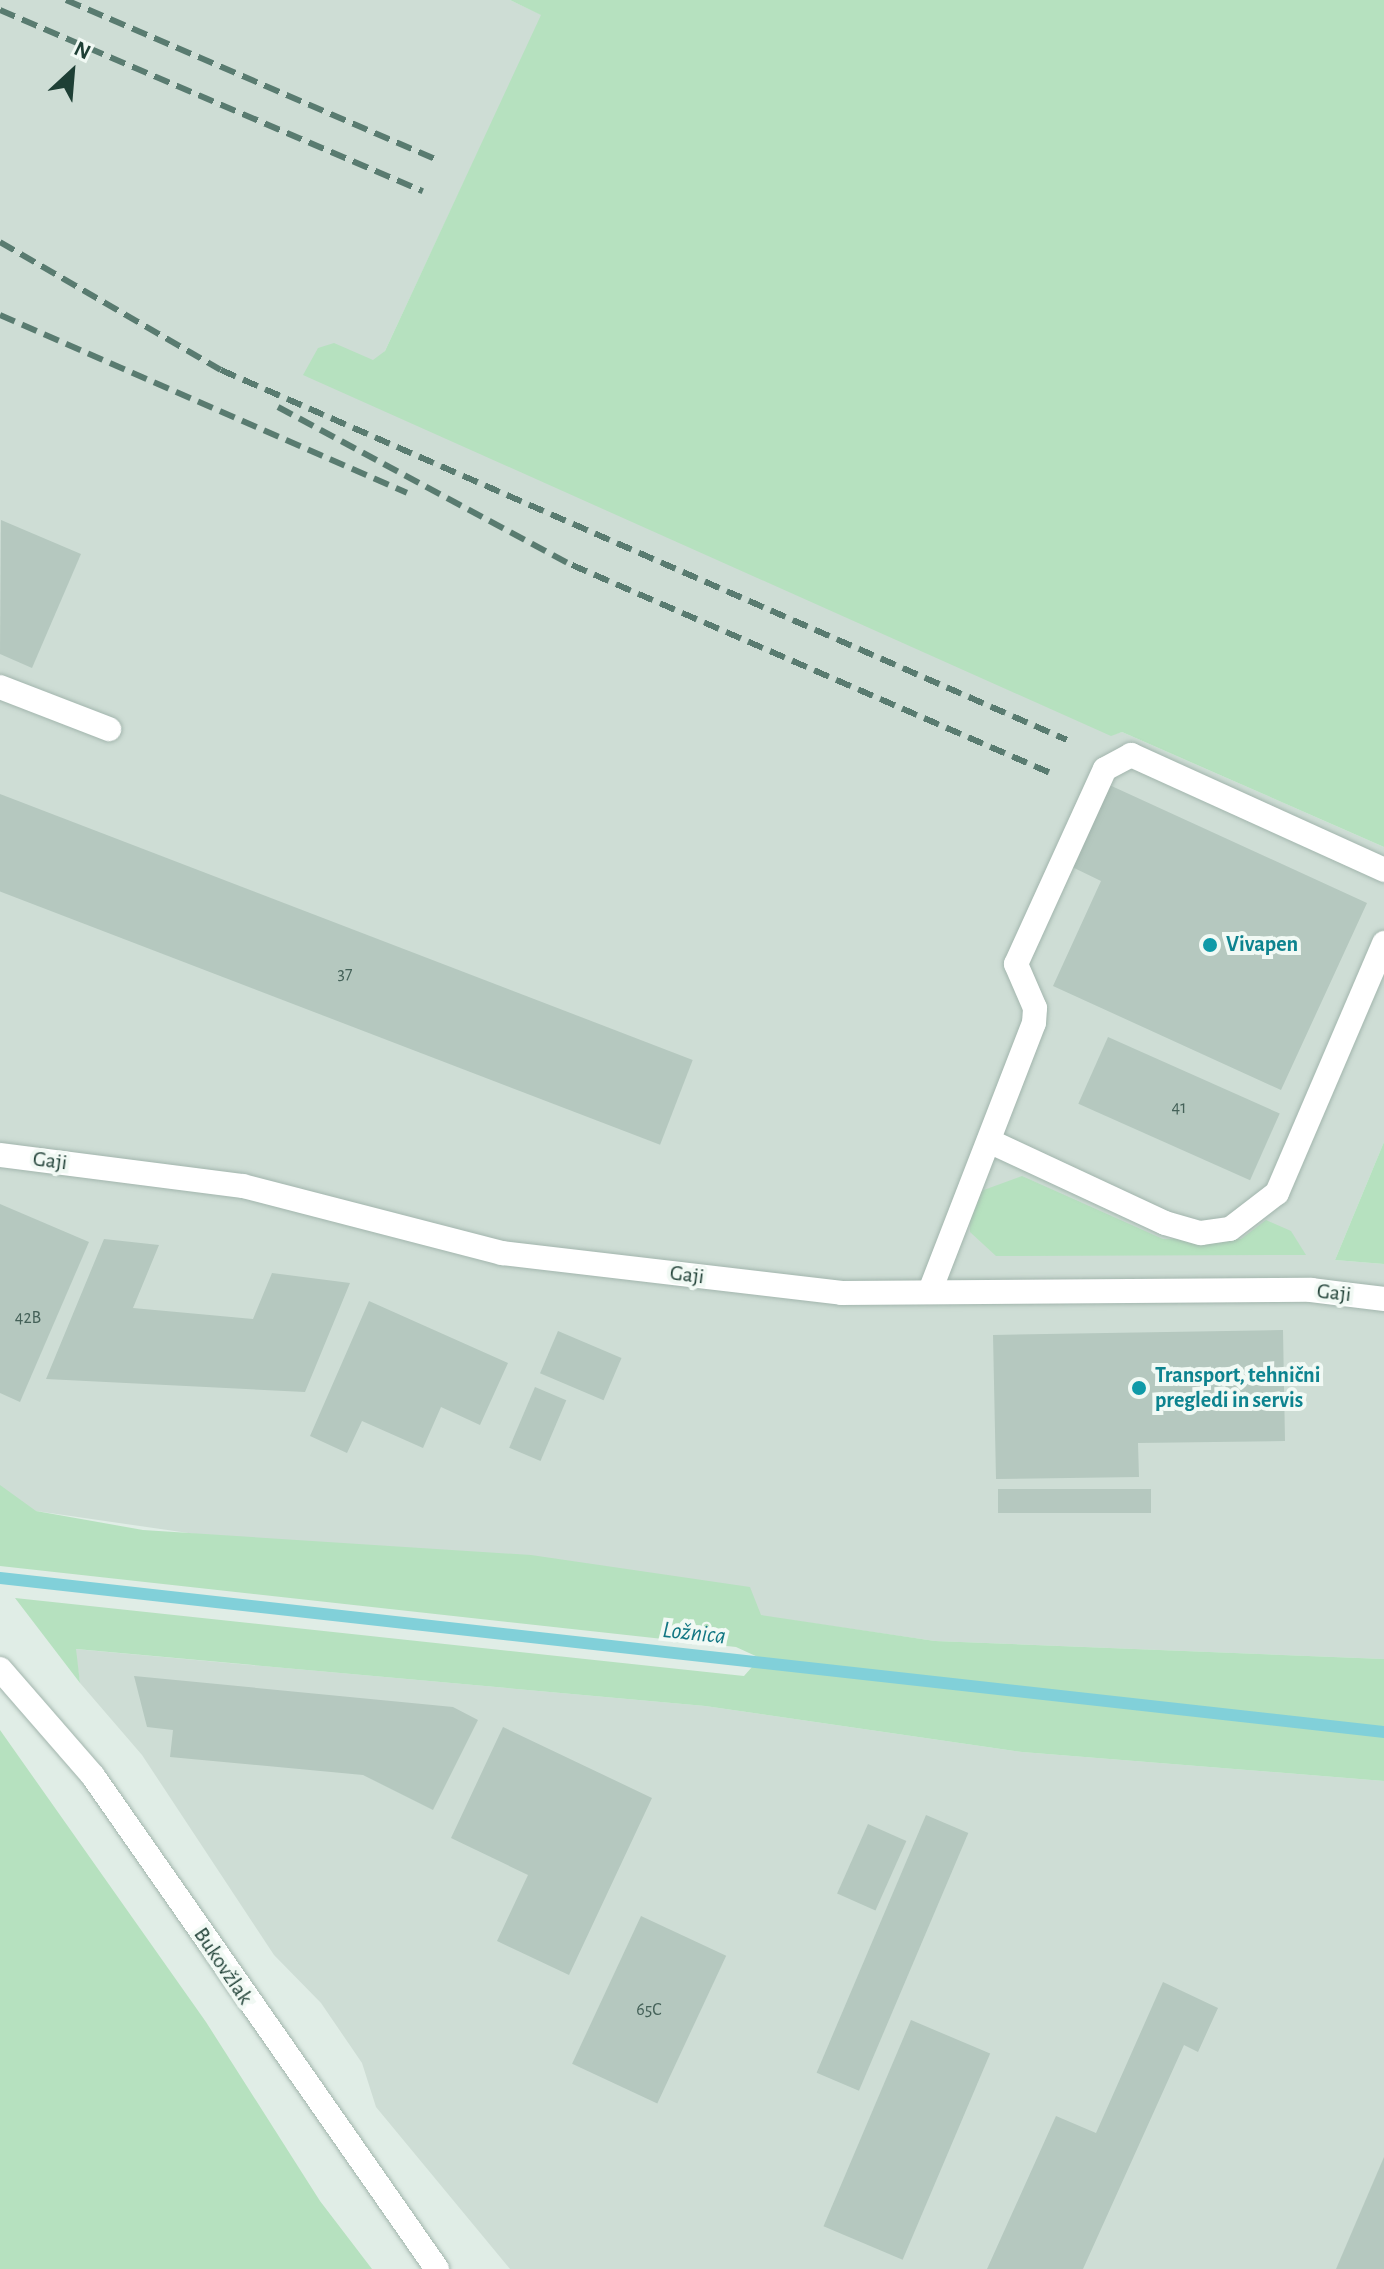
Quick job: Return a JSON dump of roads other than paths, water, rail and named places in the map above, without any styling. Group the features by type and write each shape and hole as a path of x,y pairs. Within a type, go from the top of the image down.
{"street":[{"path":"0,687 109,729"},
{"path":"930,1291 1034,1023 1035,1008 1016,964 1095,786 1117,759 1131,755 1384,870"},
{"path":"989,1141 1165,1223 1201,1233 1230,1229 1277,1193 1384,943"},
{"name":"Gaji","path":"0,1155 243,1186 502,1253 841,1293 1311,1290 1384,1299"},
{"name":"Bukovžlak","path":"0,1669 93,1776 437,2269"}],"waterway":[{"name":"Ložnica","path":"0,1578 1384,1732"}],"railway":[{"path":"66,0 440,161"},
{"path":"0,10 423,191"},
{"path":"0,242 221,370 1067,740"},
{"path":"0,315 407,493"},
{"path":"278,407 572,565 1055,775"}],"place":[{"name":"Vivapen","path":"1210,945"},
{"name":"Transport, tehnični pregledi in servis","path":"1139,1388"}]}
